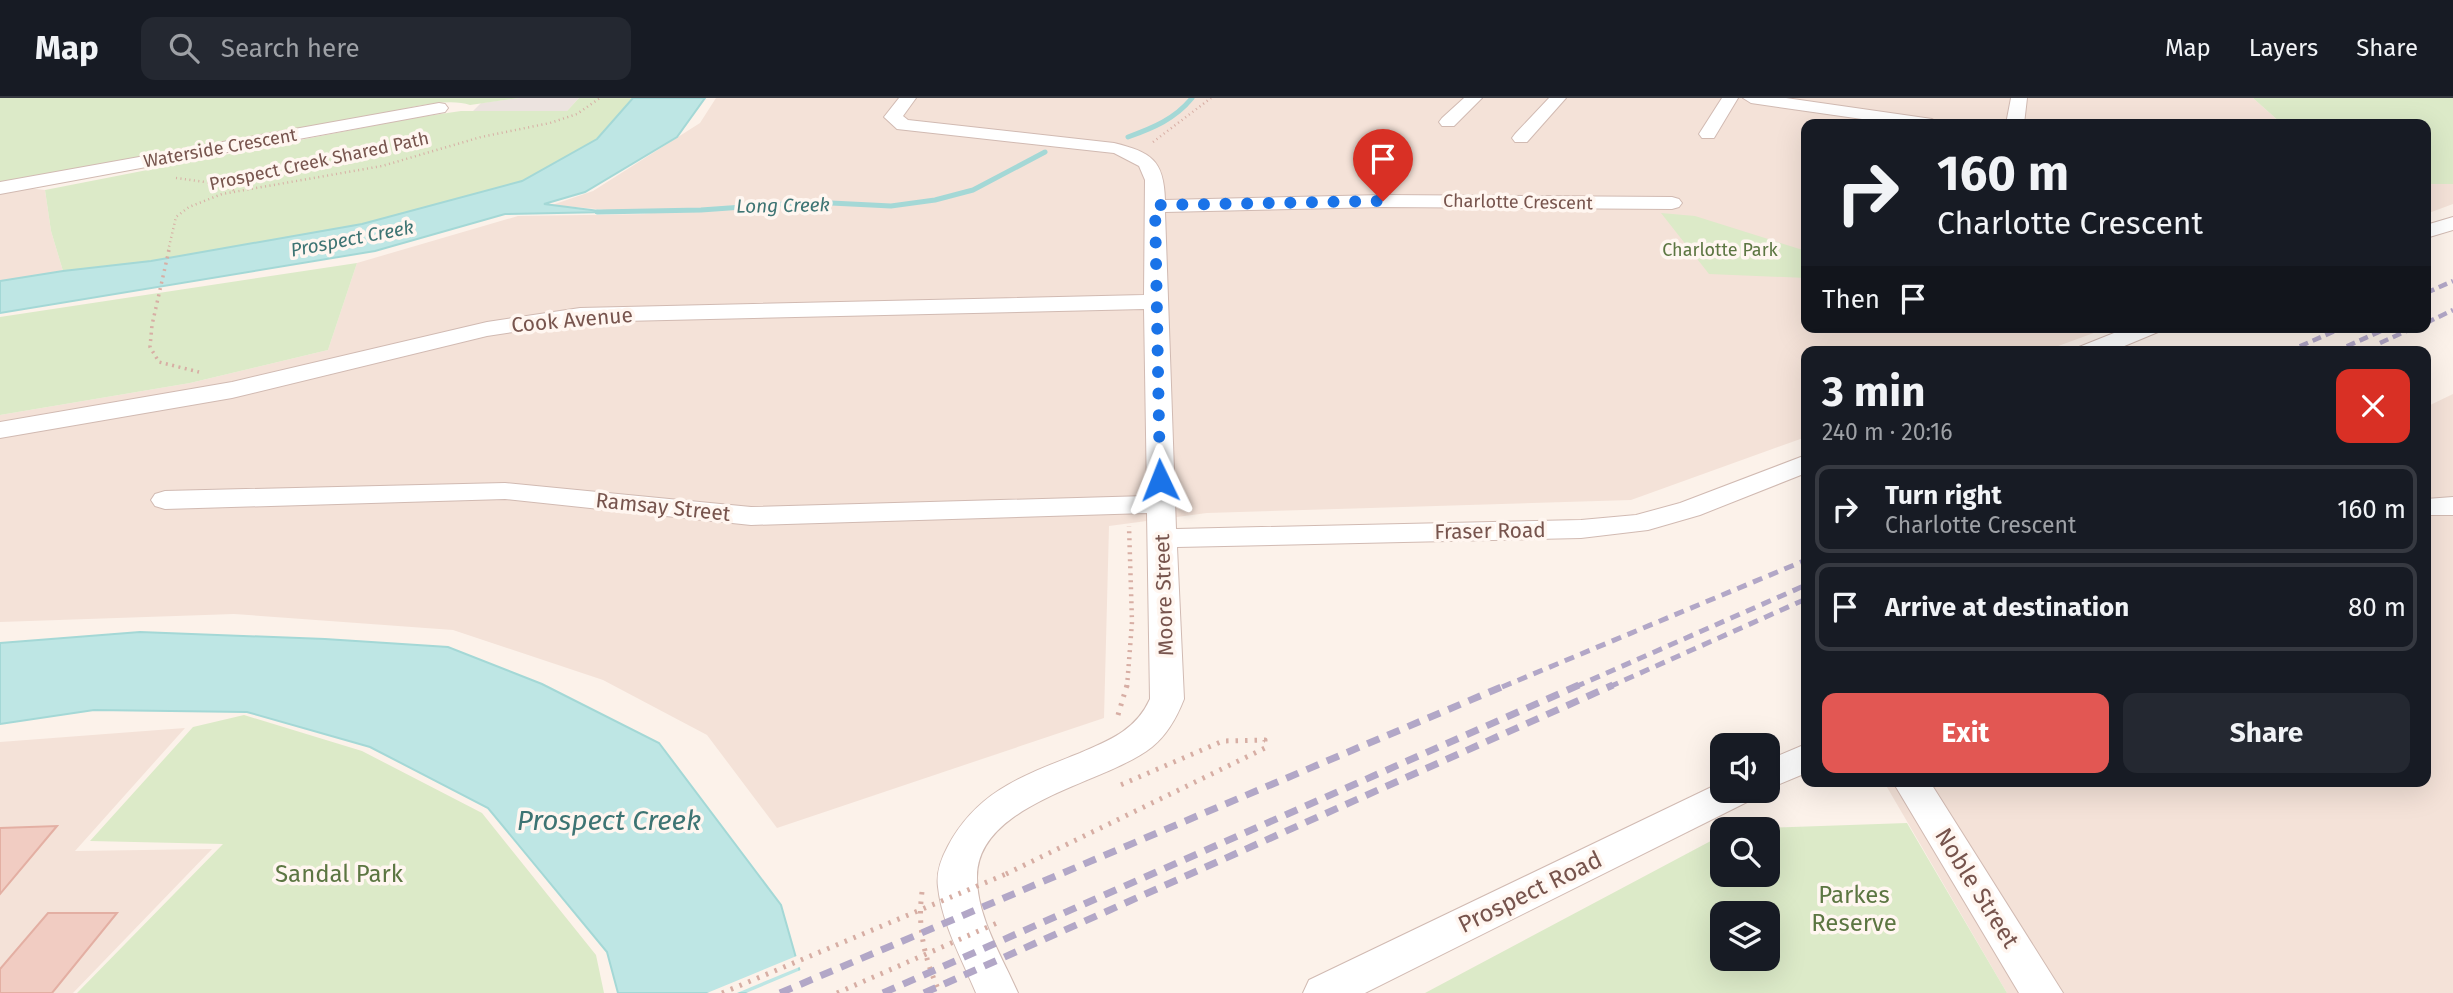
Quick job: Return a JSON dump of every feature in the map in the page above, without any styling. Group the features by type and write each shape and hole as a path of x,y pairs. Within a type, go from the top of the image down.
{"street":[{"path":"1448,122 1474,98"},
{"path":"1521,138 1558,98"},
{"path":"1709,134 1730,98"},
{"path":"1751,98 1897,119"},
{"path":"2016,119 2019,98"},
{"name":"Waterside Crescent","path":"0,188 439,108"},
{"name":"Moore Street","path":"905,111 1127,151 1143,159 1154,172 1155,302 1167,699 1160,716 1147,732 1128,746 1021,794 995,810 974,832 961,859 957,878 961,903 997,993"},
{"name":"Charlotte Crescent","path":"1155,205 1383,201 1672,203"},
{"path":"2431,230 2453,223"},
{"name":"Cook Avenue","path":"0,430 232,390 487,329 580,315 1155,302"},
{"path":"2103,346 2135,333"},
{"name":"Fraser Road","path":"1162,538 1581,529 1638,523 1690,509 1801,465"},
{"name":"Ramsay Street","path":"165,500 505,491 751,516 1161,503"},
{"path":"2431,507 2453,506"},
{"path":"1780,770 1801,760"},
{"name":"Noble Street","path":"1915,787 2042,993"},
{"name":"Prospect Road","path":"1324,993 1712,803"}],"path":[{"name":"Prospect Creek Shared Path","path":"155,309 176,217 184,209 207,198 422,156 487,135 560,121 592,106 600,98"},
{"path":"1146,150 1163,131 1195,113 1211,98"},
{"path":"1111,722 1118,715 1126,697 1131,670 1129,505"},
{"path":"722,993 1006,874 1265,748 1265,740 1223,741 1115,787"},
{"path":"926,879 920,903 923,945 940,993"},
{"path":"836,993 997,923"}],"shaded area":[{"path":"519,98 579,98 567,111 473,111 481,103"},
{"path":"716,98 2253,98 2276,119 1801,119 1801,333 2094,333 2058,346 1801,346 1801,439 1631,500 1207,513 1109,526 1104,718 777,828 707,735 603,680 453,630 234,614 0,622 0,415 190,383 328,350 357,263 518,216 652,214 552,205 593,191 700,123"},
{"path":"2431,184 2453,184 2453,204 2431,212"},
{"path":"0,185 45,190 51,231 63,271 0,281"},
{"path":"2453,394 2453,993 2007,993 1887,787 2431,787 2431,405"},
{"path":"185,728 75,851 212,849 73,993 0,993 0,742"}],"green space":[{"path":"0,98 519,98 470,105 453,102 421,105 0,184"},
{"path":"579,98 633,98 597,139 522,181 362,224 151,261 63,271 51,231 45,190 413,118 461,111 567,111"},
{"path":"2253,98 2453,98 2453,184 2431,184 2431,119 2276,119"},
{"name":"Charlotte Park","path":"1661,213 1695,216 1801,249 1801,278 1709,274"},
{"path":"357,263 328,350 190,383 0,415 0,317"},
{"name":"Sandal Park","path":"244,715 362,751 482,813 596,955 604,993 77,993 223,844 90,841 193,727"},
{"name":"Parkes Reserve","path":"1907,823 2007,993 1425,993 1710,841 1710,887 1780,887 1780,827"}],"water":[{"name":"Prospect Creek","path":"633,98 705,98 677,137 585,192 544,204 607,212 505,214 375,251 0,313 0,281 151,261 362,224 522,181 597,139"},
{"name":"Prospect Creek","path":"140,632 448,647 542,684 659,743 781,905 806,993 618,993 607,952 488,808 370,747 247,712 94,710 0,724 0,643"}],"pier":[{"path":"799,955 802,966 737,993 707,993"},
{"path":"803,969 810,993 746,993"}],"building":[{"path":"57,826 0,894 0,828"},
{"path":"48,913 117,913 52,993 0,993 0,969"}],"waterway":[{"name":"Long Creek","path":"1128,137 1163,122 1192,98"},
{"name":"Long Creek","path":"597,212 701,210 811,202 891,206 935,200 973,190 1045,152"}],"railway":[{"path":"2431,291 2453,281"},
{"path":"2431,321 2453,310"},
{"path":"2301,346 2330,333"},
{"path":"2347,346 2377,333"},
{"path":"2380,343 2402,333"},
{"path":"1502,687 1801,562"},
{"path":"1575,687 1801,587"},
{"path":"1609,687 1801,601"},
{"path":"780,993 1506,685"},
{"path":"883,993 1579,685"},
{"path":"924,993 1613,685"}],"route":[{"path":"1160,480 1155,205 1383,201"}]}
